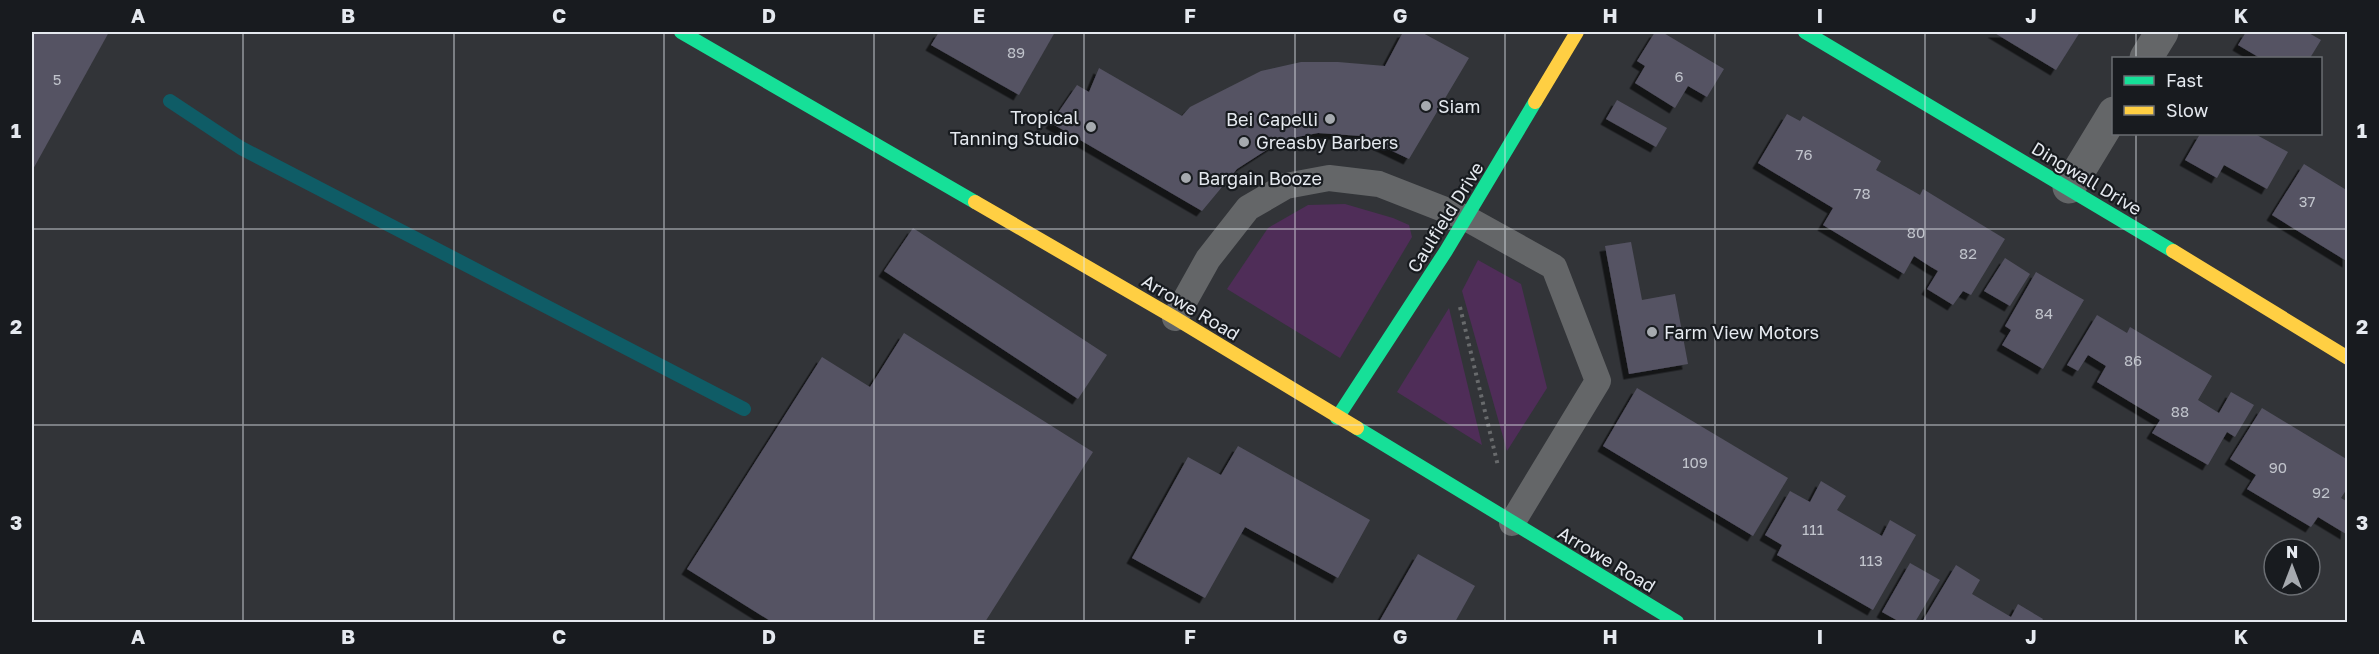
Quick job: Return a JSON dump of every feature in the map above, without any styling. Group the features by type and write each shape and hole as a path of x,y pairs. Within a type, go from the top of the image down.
{"street":[{"name":"Arrowe Road","path":"681,32 1174,318 1677,622"},
{"name":"Caulfield Drive","path":"1337,418 1446,251 1577,32"},
{"name":"Dingwall Drive","path":"1805,32 2069,187 2348,358"},
{"path":"2147,57 2162,32"},
{"path":"2069,187 2112,116"}],"lane":[{"path":"1174,318 1208,259 1248,208 1286,186 1329,178 1379,184 1466,218 1554,267 1598,381 1512,523"}],"path":[{"path":"1446,251 1512,523"}],"shaded area":[{"path":"1345,204 1409,225 1412,237 1340,358 1227,289 1268,228 1308,205"},
{"path":"1478,260 1521,284 1547,388 1507,451 1462,291"},
{"path":"1449,308 1482,445 1397,392"}],"building":[{"path":"32,32 109,32 32,171"},
{"path":"939,32 1055,32 1019,95 931,45"},
{"path":"1403,32 1421,32 1469,58 1409,159 1361,136 1318,133 1282,140 1237,169 1202,211 1051,123 1077,85 1089,92 1099,68 1182,116 1190,107 1261,71 1301,62 1385,66"},
{"path":"1655,32 1662,32 1724,69 1707,97 1688,86 1675,108 1635,83 1645,66 1637,61"},
{"path":"1993,32 2080,32 2056,70"},
{"path":"2246,32 2307,32 2321,40 2311,57 2258,57 2238,45"},
{"path":"1617,100 1667,128 1656,147 1606,119"},
{"path":"1787,114 1800,121 1803,116 1881,161 1876,170 1920,195 1923,189 2005,239 1971,295 1963,291 1953,305 1927,289 1938,271 1914,256 1904,274 1823,225 1833,208 1758,163"},
{"path":"2199,135 2257,135 2288,152 2267,189 2224,165 2217,178 2185,160"},
{"path":"2304,164 2348,191 2348,262 2272,215"},
{"path":"913,228 1107,355 1078,399 884,271"},
{"name":"Farm View Motors","path":"1631,242 1642,300 1675,294 1688,364 1629,374 1605,246"},
{"path":"2005,258 2030,274 2010,306 1984,291"},
{"path":"2036,272 2084,300 2043,369 2002,345 2011,330 2005,326"},
{"path":"2097,315 2127,333 2130,327 2212,376 2198,400 2219,413 2231,392 2254,405 2235,437 2227,432 2208,465 2152,433 2160,420 2097,382 2106,366 2088,355 2078,371 2067,365"},
{"path":"904,333 1093,452 985,622 772,622 687,569 822,357 870,387"},
{"path":"1637,388 1788,478 1753,536 1603,446"},
{"path":"2262,408 2348,460 2348,487 2341,498 2348,502 2346,534 2318,517 2311,527 2247,489 2256,475 2230,459"},
{"path":"1238,446 1370,520 1338,578 1245,527 1205,598 1132,558 1188,457 1221,475"},
{"path":"1821,481 1846,496 1837,510 1882,536 1890,520 1916,535 1873,610 1777,555 1782,545 1765,535 1790,491 1810,502"},
{"path":"1418,554 1475,586 1455,622 1379,622"},
{"path":"1910,563 1940,580 1915,622 1900,622 1882,612"},
{"path":"1956,565 1980,580 1972,594 2011,617 2018,604 2043,619 2041,622 1922,622"}],"waterway":[{"path":"170,101 241,148 744,409"}],"traffic: fast":[{"path":"681,32 975,202"},
{"path":"1805,32 2173,251"},
{"path":"1337,418 1446,251 1535,102"},
{"path":"1357,428 1677,622"}],"traffic: slow":[{"path":"1535,102 1577,32"},
{"path":"975,202 1175,318 1357,428"},
{"path":"2173,251 2348,358"}],"place":[{"name":"Siam","path":"1426,106"},
{"name":"Bei Capelli","path":"1330,119"},
{"name":"Tropical Tanning Studio","path":"1091,127"},
{"name":"Greasby Barbers","path":"1244,142"},
{"name":"Bargain Booze","path":"1186,178"},
{"name":"Farm View Motors","path":"1652,332"}]}
